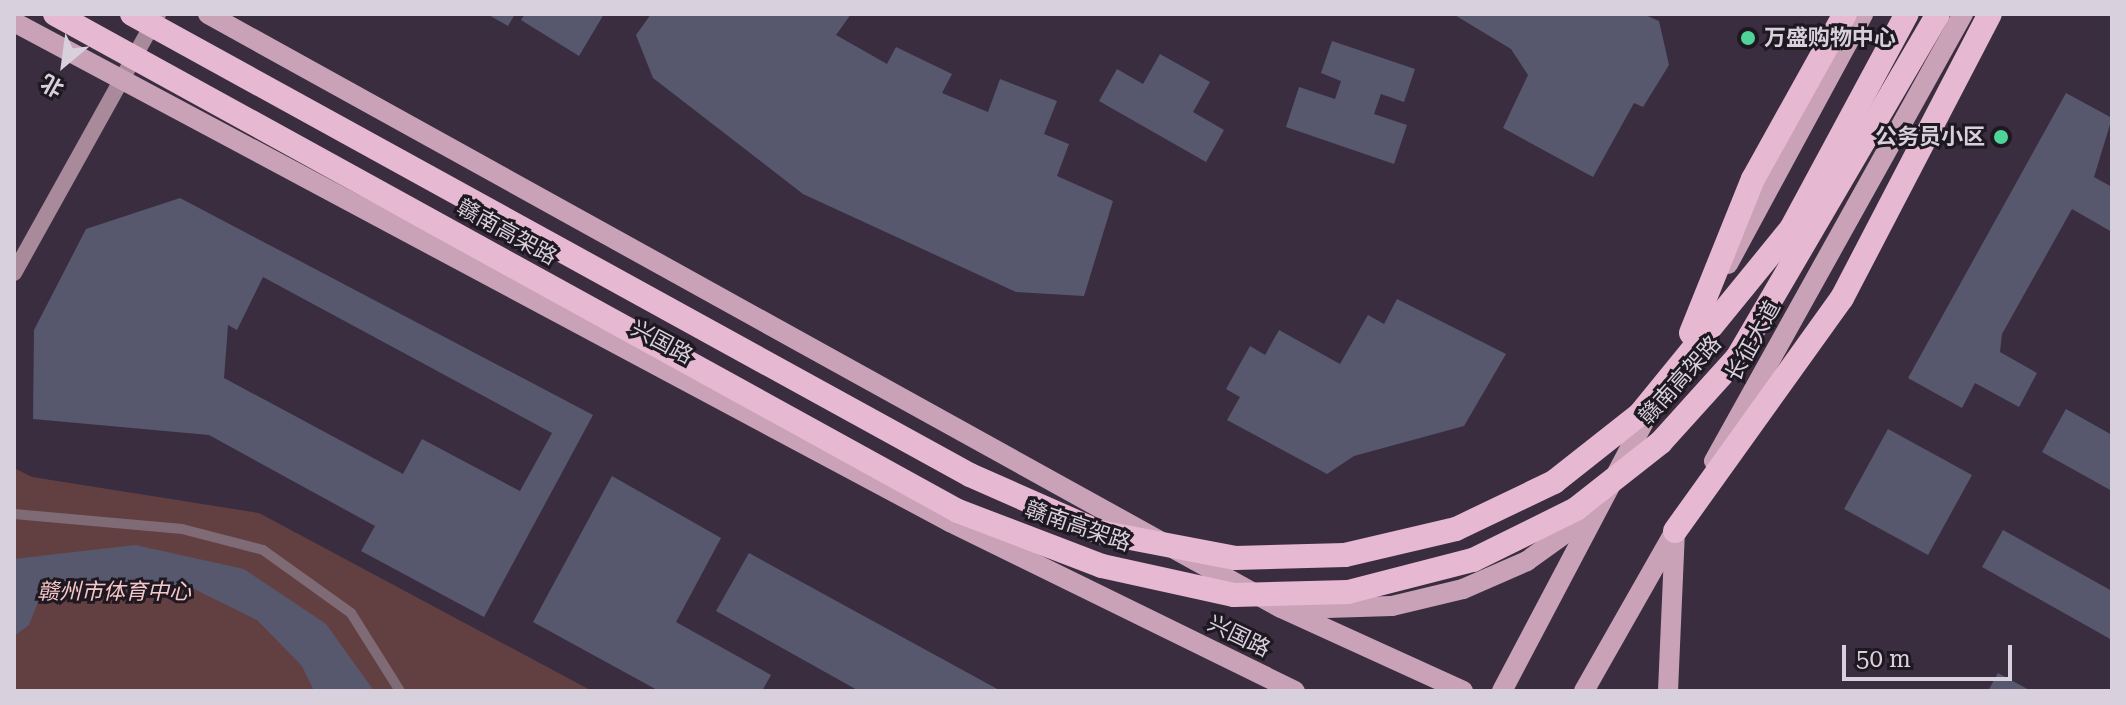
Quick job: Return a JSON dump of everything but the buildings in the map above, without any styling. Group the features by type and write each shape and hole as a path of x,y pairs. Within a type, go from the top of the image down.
{"highway":[{"name":"赣南高架路","path":"55,14 958,511 1102,566 1234,595 1348,592 1473,560 1576,509 1661,442 1737,358 1938,14"},
{"name":"赣南高架路","path":"132,14 970,475 1099,532 1235,558 1345,555 1456,529 1554,482 1640,414 1791,229 1907,14"},
{"path":"1691,333 1753,179 1845,14"},
{"path":"1675,531 1842,298 1990,14"}],"main road":[{"name":"兴国路","path":"208,14 1281,608 1463,691"},
{"path":"1502,691 1863,14"},
{"name":"长征大道","path":"1584,691 1963,14"},
{"name":"兴国路","path":"14,22 950,522 1295,691"},
{"path":"1281,608 1355,610 1463,589 1557,543 1605,501"},
{"path":"1668,691 1675,531"},
{"path":"1221,654 1278,691"}],"street":[{"path":"14,273 158,14"}],"lane":[{"path":"14,514 182,529 263,550 351,613 400,691"}],"green space":[{"name":"赣州市体育中心","path":"14,468 32,477 259,513 592,691 14,691"}],"place":[{"name":"万盛购物中心","path":"1748,38"},
{"name":"公务员小区","path":"2001,137"}]}
